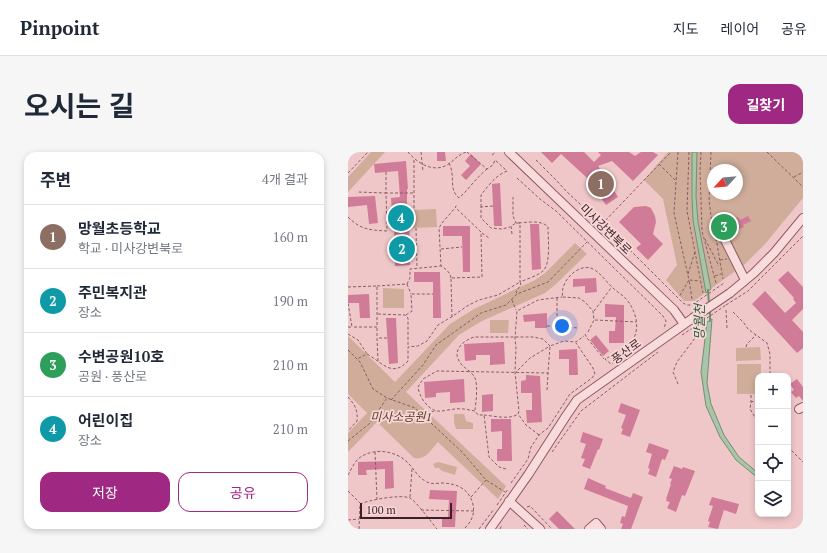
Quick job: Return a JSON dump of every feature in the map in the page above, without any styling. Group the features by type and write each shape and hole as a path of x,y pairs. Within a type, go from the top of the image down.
{"street":[{"name":"미사강변북로","path":"511,153 674,310 684,324"},
{"name":"풍산로","path":"490,529 528,475 577,400 730,293 774,253 803,218"},
{"path":"724,219 720,224 721,232 745,280"},
{"path":"509,501 540,529"},
{"path":"590,529 596,523 602,529"}],"path":[{"path":"348,173 368,152"},
{"path":"408,152 422,165 434,168 445,166 456,156 466,152 487,169"},
{"path":"421,152 423,172"},
{"path":"492,155 496,152"},
{"path":"602,225 671,152"},
{"path":"678,152 674,213 688,274 692,299"},
{"path":"689,152 687,211 704,293"},
{"path":"701,152 700,211 703,236 716,283"},
{"path":"711,152 709,202 712,223"},
{"path":"767,152 803,187"},
{"path":"800,152 803,158"},
{"path":"399,208 414,208 414,159"},
{"path":"408,347 418,346 427,341 438,325 468,306 479,300 498,296 520,282 541,272 546,267 548,261 548,227 546,224 541,222 516,223 502,229 491,228 481,218 480,195 501,173 507,171 495,160 493,165 474,181 473,184 459,198 453,190 453,172 449,163"},
{"path":"536,160 567,192 687,305 692,305 724,283"},
{"path":"659,164 675,181"},
{"path":"348,217 366,229 387,231 386,172"},
{"path":"793,178 803,172"},
{"path":"517,178 556,211 663,316 666,321 663,331"},
{"path":"357,192 413,193"},
{"path":"513,197 513,216 516,223"},
{"path":"441,266 439,228 458,205"},
{"path":"480,207 493,206"},
{"path":"455,208 489,238"},
{"path":"517,294 516,291 521,285 520,223"},
{"path":"511,226 512,234"},
{"path":"416,228 417,268"},
{"path":"451,278 482,276 481,232"},
{"path":"703,236 721,268"},
{"path":"715,236 723,279"},
{"path":"391,400 423,365 436,345 481,313 506,305 517,294 548,282 587,242"},
{"path":"441,249 462,247"},
{"path":"688,274 695,252"},
{"path":"377,314 405,315 412,311 411,294 407,284 410,278 410,269 441,266 447,270 451,278 452,317"},
{"path":"562,297 563,288 566,281 581,268 592,269 604,278 612,288 626,300 634,313 636,322 634,337 632,342 626,347 605,359"},
{"path":"714,276 722,274"},
{"path":"689,280 701,281"},
{"path":"678,298 689,280"},
{"path":"348,287 407,284"},
{"path":"377,286 378,361"},
{"path":"593,311 612,288"},
{"path":"411,294 433,294"},
{"path":"557,297 557,326"},
{"path":"517,310 538,300 557,297 579,298 593,311 594,320 588,332"},
{"path":"512,300 517,310 515,372 519,411 518,414 526,425 539,434"},
{"path":"348,303 352,327"},
{"path":"678,338 726,305"},
{"path":"726,310 727,328"},
{"path":"732,312 748,329 767,343 770,354 770,373"},
{"path":"348,334 358,340 367,354 388,368 394,369 402,367 408,361 408,318 405,315"},
{"path":"594,320 636,322"},
{"path":"547,326 578,328"},
{"path":"348,327 377,327"},
{"path":"678,384 673,372 677,362 695,338 696,333"},
{"path":"515,372 530,358 550,346 564,341 576,342 585,335 611,364 641,346"},
{"path":"746,346 756,335"},
{"path":"518,414 511,417 478,415 475,410 475,378 461,364 457,352 460,344 474,337 533,337 543,340 550,346"},
{"path":"377,338 387,338"},
{"path":"512,483 528,459 531,447 539,434 548,428 570,394 592,378 595,374 593,368 576,342"},
{"path":"547,390 550,346"},
{"path":"348,350 357,359 373,389 391,400 415,408 462,452 486,480 505,492"},
{"path":"550,455 581,411 659,351"},
{"path":"357,359 367,354"},
{"path":"436,411 425,403 418,393 418,387 423,379 437,371 548,373"},
{"path":"751,395 750,409 755,417"},
{"path":"348,397 355,405 358,412 357,421 348,430"},
{"path":"348,441 370,423 387,398"},
{"path":"751,402 755,401"},
{"path":"421,414 457,409 475,410"},
{"path":"484,415 489,457 499,467 506,468"},
{"path":"791,450 803,462"},
{"path":"348,475 356,460 363,456 384,451 394,454 408,463 412,469 426,481 432,484 443,483 460,486 468,493 474,511 471,520 464,529"},
{"path":"375,452 377,499"},
{"path":"412,469 410,498 437,529"},
{"path":"470,497 486,480"},
{"path":"497,505 508,489"},
{"path":"348,491 360,504 359,529"},
{"path":"360,504 368,500 410,498"},
{"path":"527,506 530,506 552,529"},
{"path":"479,529 494,509"},
{"path":"421,510 474,511"},
{"path":"348,520 359,519"}],"green space":[{"path":"371,152 385,152 348,192 348,177"},
{"path":"668,152 803,152 803,198 765,244 745,264 694,301 684,301 666,280 677,265 663,199 644,180"},
{"path":"436,209 437,227 413,228 412,210"},
{"name":"미사소공원1","path":"575,243 587,254 555,285 545,293 482,321 459,335 406,392 506,486 498,499 438,442 422,458 414,458 377,422 348,452 348,433 367,413 348,394 348,336 395,382 450,324 474,309 535,280 545,273"},
{"path":"383,288 404,289 404,308 383,308"},
{"path":"490,320 509,320 508,333 490,333"},
{"path":"760,347 761,360 736,361 736,348"},
{"path":"737,364 761,364 761,373 755,373 755,394 737,394"},
{"path":"454,414 464,414 466,421 473,423 473,429 456,429"},
{"path":"438,462 457,467 455,475 442,471 439,468 435,468 433,464"}],"shaded area":[{"name":"망월천","path":"692,152 697,152 696,196 698,222 711,289 706,293 693,220"},
{"path":"712,319 707,383 711,404 724,435 739,457 755,470 755,476 736,460 720,437 706,406 701,372 707,322"}],"building":[{"path":"437,152 445,152 446,161 437,161"},
{"path":"541,152 584,152 594,162 601,155 598,152 629,152 635,156 641,152 653,152 658,155 633,181 612,161 598,166 618,197 606,205 586,177 561,154 552,163"},
{"path":"471,154 481,164 466,180 461,175 470,166 465,161"},
{"path":"406,161 410,265 395,266 394,226 393,227 391,198 400,197 398,171 375,173 374,164"},
{"path":"500,183 502,226 494,226 492,184"},
{"path":"375,196 378,223 369,224 367,205 348,207 348,197"},
{"path":"646,206 651,208 655,216 656,222 653,234 663,244 648,260 636,248 641,244 619,222 634,207"},
{"path":"748,216 751,221 743,225 744,227 731,232 728,227 733,224 731,220 738,217 740,220"},
{"path":"530,224 539,224 541,269 532,270"},
{"path":"443,226 470,226 470,272 463,272 462,236 443,236"},
{"path":"788,271 803,287 803,309 792,320 803,332 803,348 797,353 752,304 765,291 785,313 796,303 793,299 794,298 778,280"},
{"path":"414,272 440,272 441,318 433,318 433,282 414,282"},
{"path":"596,278 597,292 585,293 585,286 573,287 573,279"},
{"path":"369,294 370,318 360,318 359,303 348,303 348,295"},
{"path":"605,304 624,305 624,343 609,343 609,331 615,331 616,317 605,317"},
{"path":"547,313 547,328 535,328 535,321 524,322 523,315"},
{"path":"386,318 396,318 398,363 389,364"},
{"path":"596,335 609,351 603,356 590,340"},
{"path":"504,342 505,364 490,365 490,355 476,355 476,360 465,361 464,344"},
{"path":"577,349 578,375 569,375 569,359 559,359 559,350"},
{"path":"526,375 540,376 542,422 527,423 526,410 532,410 532,393 521,393 521,381 526,380"},
{"path":"464,379 465,402 450,403 450,392 436,393 436,397 425,398 424,382"},
{"path":"797,379 803,387 803,401 799,396 796,398 791,392 794,390 791,383"},
{"path":"493,394 493,411 482,412 482,395"},
{"path":"621,403 640,410 630,437 621,434 623,429 621,428 626,415 618,412"},
{"path":"491,419 511,419 512,461 497,461 497,449 502,449 502,431 491,432"},
{"path":"583,432 603,439 590,469 582,466 585,459 581,458 586,444 580,442"},
{"path":"649,443 669,450 665,460 662,459 656,477 648,474 652,454 646,452"},
{"path":"393,461 394,488 385,489 385,469 366,470 367,475 358,475 358,462"},
{"path":"674,466 695,471 685,496 682,495 676,512 667,508 670,502 666,501 672,479 669,478"},
{"path":"588,478 606,486 605,488 631,498 633,493 643,497 631,529 621,529 623,524 620,523 622,516 625,517 628,506 584,489"},
{"path":"430,490 457,491 455,527 442,527 442,518 448,518 449,500 429,499"},
{"path":"712,497 739,504 736,514 724,510 718,529 708,527 710,522 708,521 713,506 709,505"},
{"path":"557,511 575,529 559,529 549,519"}],"waterway":[{"name":"망월천","path":"708,290 709,304"},
{"name":"망월천","path":"710,310 710,321"}],"place":[{"name":"망월초등학교","path":"601,184"},
{"name":"어린이집","path":"401,218"},
{"name":"수변공원10호","path":"724,227"},
{"name":"주민복지관","path":"402,249"}]}
